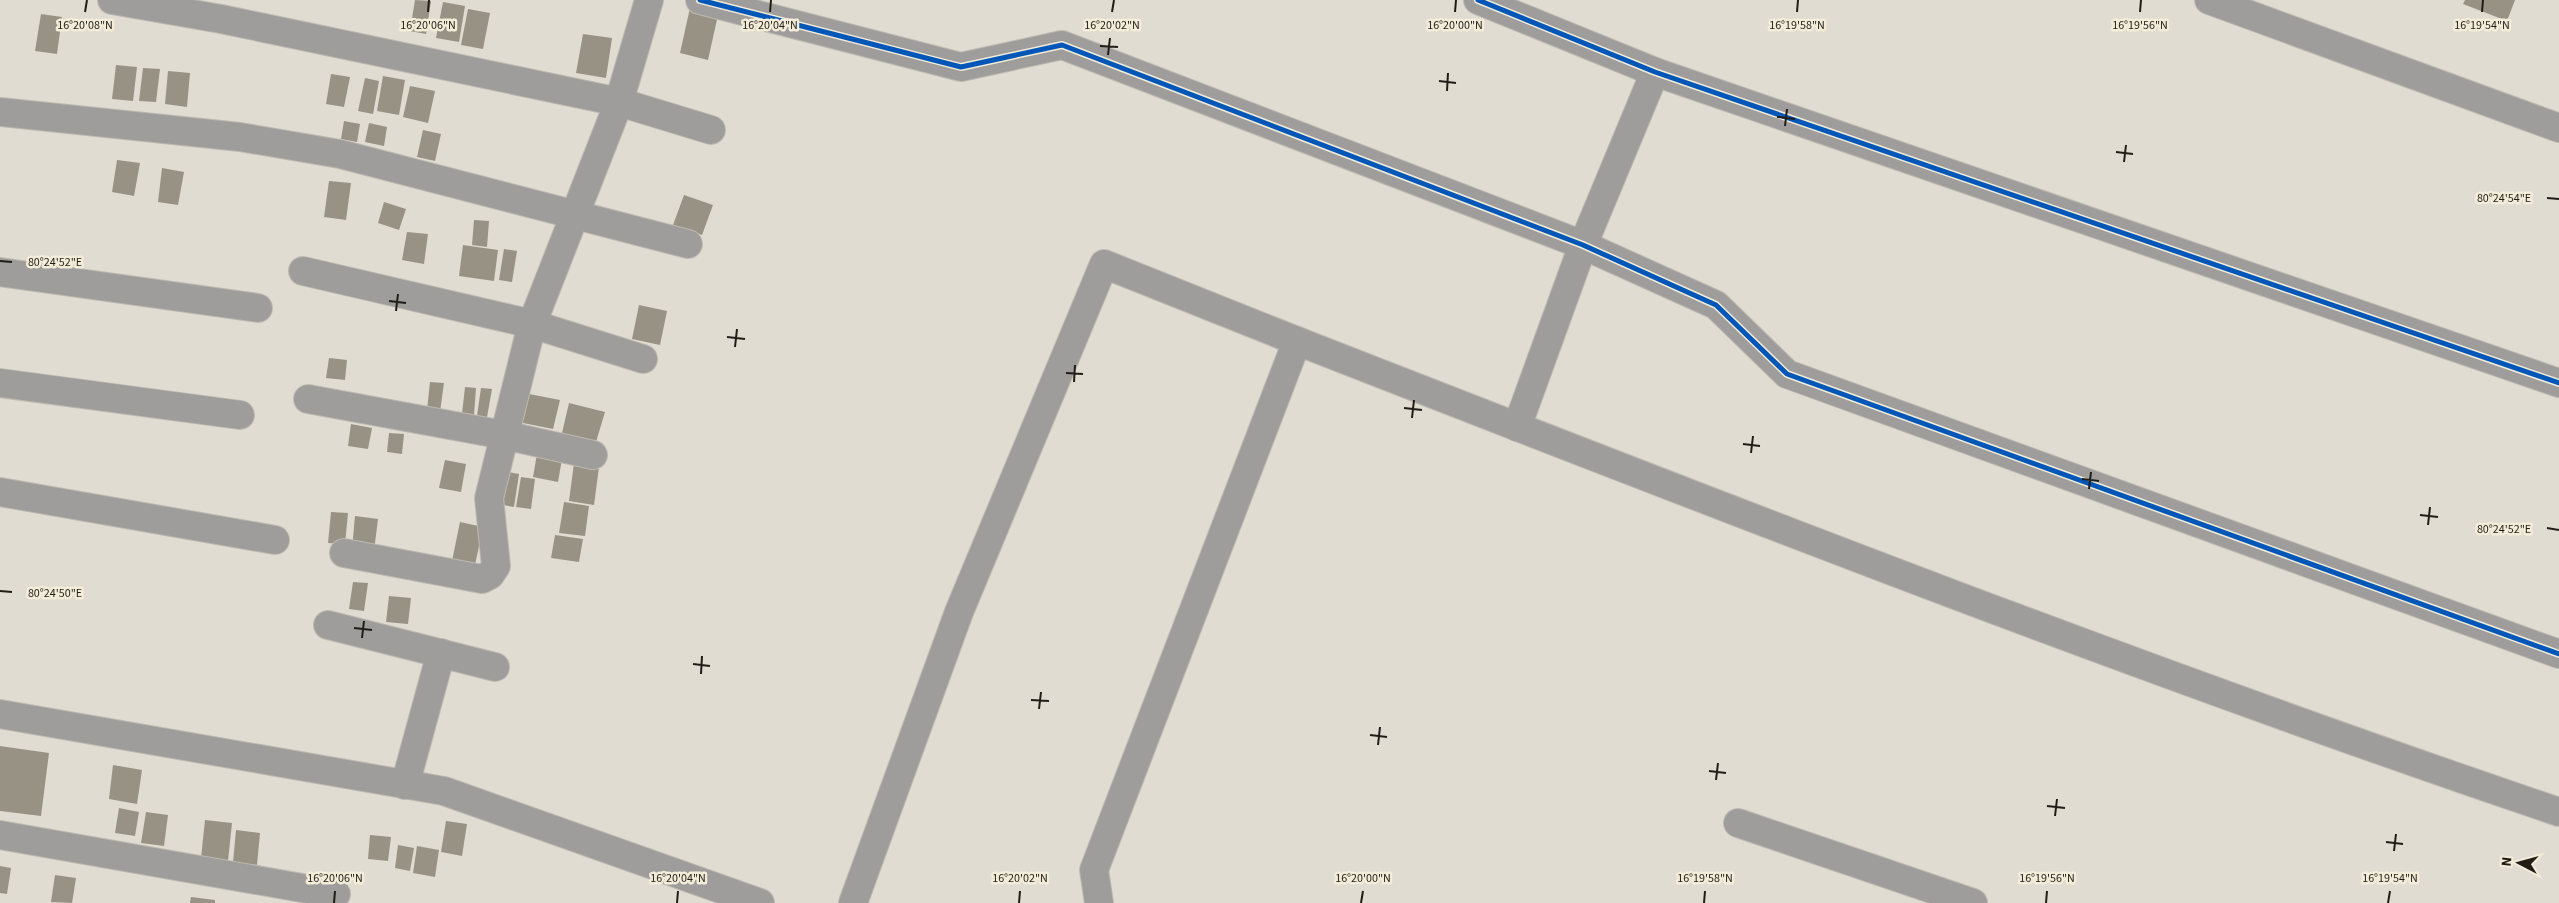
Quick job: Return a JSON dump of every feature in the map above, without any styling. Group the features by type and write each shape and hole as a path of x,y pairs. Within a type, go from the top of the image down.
{"street":[{"path":"112,0 233,22 619,102 710,130"},
{"path":"344,554 482,579 490,575 496,566 489,498 532,324 619,102 649,0"},
{"path":"700,0 961,67 1062,45 1583,245 1716,306 1787,374 2559,654"},
{"path":"1478,0 1655,72 2559,383"},
{"path":"2209,0 2559,128"},
{"path":"1517,427 1583,245 1655,72"},
{"path":"0,112 251,139 340,154 688,244"},
{"path":"853,903 959,612 1104,264 1517,427 1967,600 2430,768 2559,812"},
{"path":"303,271 532,324 643,359"},
{"path":"0,272 258,308"},
{"path":"1100,903 1094,870 1297,341"},
{"path":"0,383 240,415"},
{"path":"308,399 504,435 593,455"},
{"path":"0,492 275,540"},
{"path":"328,625 495,667"},
{"path":"405,785 440,653"},
{"path":"0,714 444,791 760,903"},
{"path":"1738,822 1973,903"},
{"path":"0,835 336,894"}],"building":[{"path":"415,0 431,1 426,34 410,31"},
{"path":"2465,0 2515,0 2507,21 2463,4"},
{"path":"443,2 465,6 459,42 436,38"},
{"path":"690,8 718,15 708,60 680,53"},
{"path":"468,9 490,13 483,49 461,45"},
{"path":"41,14 62,17 57,54 35,51"},
{"path":"583,34 612,38 606,78 576,73"},
{"path":"116,65 137,67 133,101 112,99"},
{"path":"143,68 160,69 156,102 139,101"},
{"path":"168,71 190,73 187,107 165,104"},
{"path":"331,74 350,77 344,107 326,104"},
{"path":"383,76 405,80 399,115 377,111"},
{"path":"365,78 379,81 373,114 358,111"},
{"path":"410,86 435,91 428,123 403,117"},
{"path":"344,121 360,124 357,142 341,139"},
{"path":"369,123 387,127 384,146 365,142"},
{"path":"423,130 441,134 435,161 417,157"},
{"path":"117,160 140,163 134,196 112,192"},
{"path":"162,168 184,172 178,205 158,202"},
{"path":"329,181 351,183 346,220 324,217"},
{"path":"684,195 713,205 702,235 673,225"},
{"path":"384,202 406,209 399,230 378,223"},
{"path":"474,220 489,221 487,247 472,245"},
{"path":"407,232 428,234 424,264 402,260"},
{"path":"463,245 498,250 494,281 459,276"},
{"path":"504,249 517,251 512,282 499,280"},
{"path":"639,305 667,311 660,345 632,339"},
{"path":"329,358 347,360 345,380 326,378"},
{"path":"430,382 444,383 440,412 427,410"},
{"path":"465,387 476,388 474,415 462,414"},
{"path":"481,388 492,389 487,417 477,416"},
{"path":"524,393 560,400 553,429 518,422"},
{"path":"569,403 605,412 596,442 562,433"},
{"path":"351,424 372,428 368,449 348,446"},
{"path":"389,433 404,434 402,454 387,452"},
{"path":"538,448 563,453 558,482 533,477"},
{"path":"445,460 466,464 461,492 439,488"},
{"path":"574,463 599,467 594,505 569,501"},
{"path":"508,472 519,474 514,507 503,505"},
{"path":"521,477 535,479 531,509 516,507"},
{"path":"564,502 589,506 585,536 559,533"},
{"path":"331,512 348,513 345,544 328,543"},
{"path":"355,516 378,519 374,551 352,549"},
{"path":"460,522 483,527 475,565 452,561"},
{"path":"555,535 583,539 579,562 551,558"},
{"path":"353,582 368,583 364,611 349,609"},
{"path":"389,596 411,598 408,624 386,622"},
{"path":"0,746 49,753 41,816 0,811"},
{"path":"113,765 142,770 137,804 109,799"},
{"path":"119,808 139,812 135,836 115,833"},
{"path":"146,812 168,815 164,846 141,843"},
{"path":"205,820 232,823 228,861 201,858"},
{"path":"446,821 467,824 462,856 441,852"},
{"path":"236,830 260,833 257,865 233,862"},
{"path":"370,835 391,837 388,861 368,859"},
{"path":"398,845 414,848 410,871 395,868"},
{"path":"417,846 439,850 435,877 413,873"},
{"path":"0,866 11,868 7,894 0,893"},
{"path":"55,875 76,878 72,903 51,902"},
{"path":"191,897 215,900 215,903 190,903"}],"cycle path":[{"path":"700,0 961,67 1062,45 1583,245 1716,305 1787,374 2559,654"},
{"path":"1478,0 1655,72 2559,383"}]}
